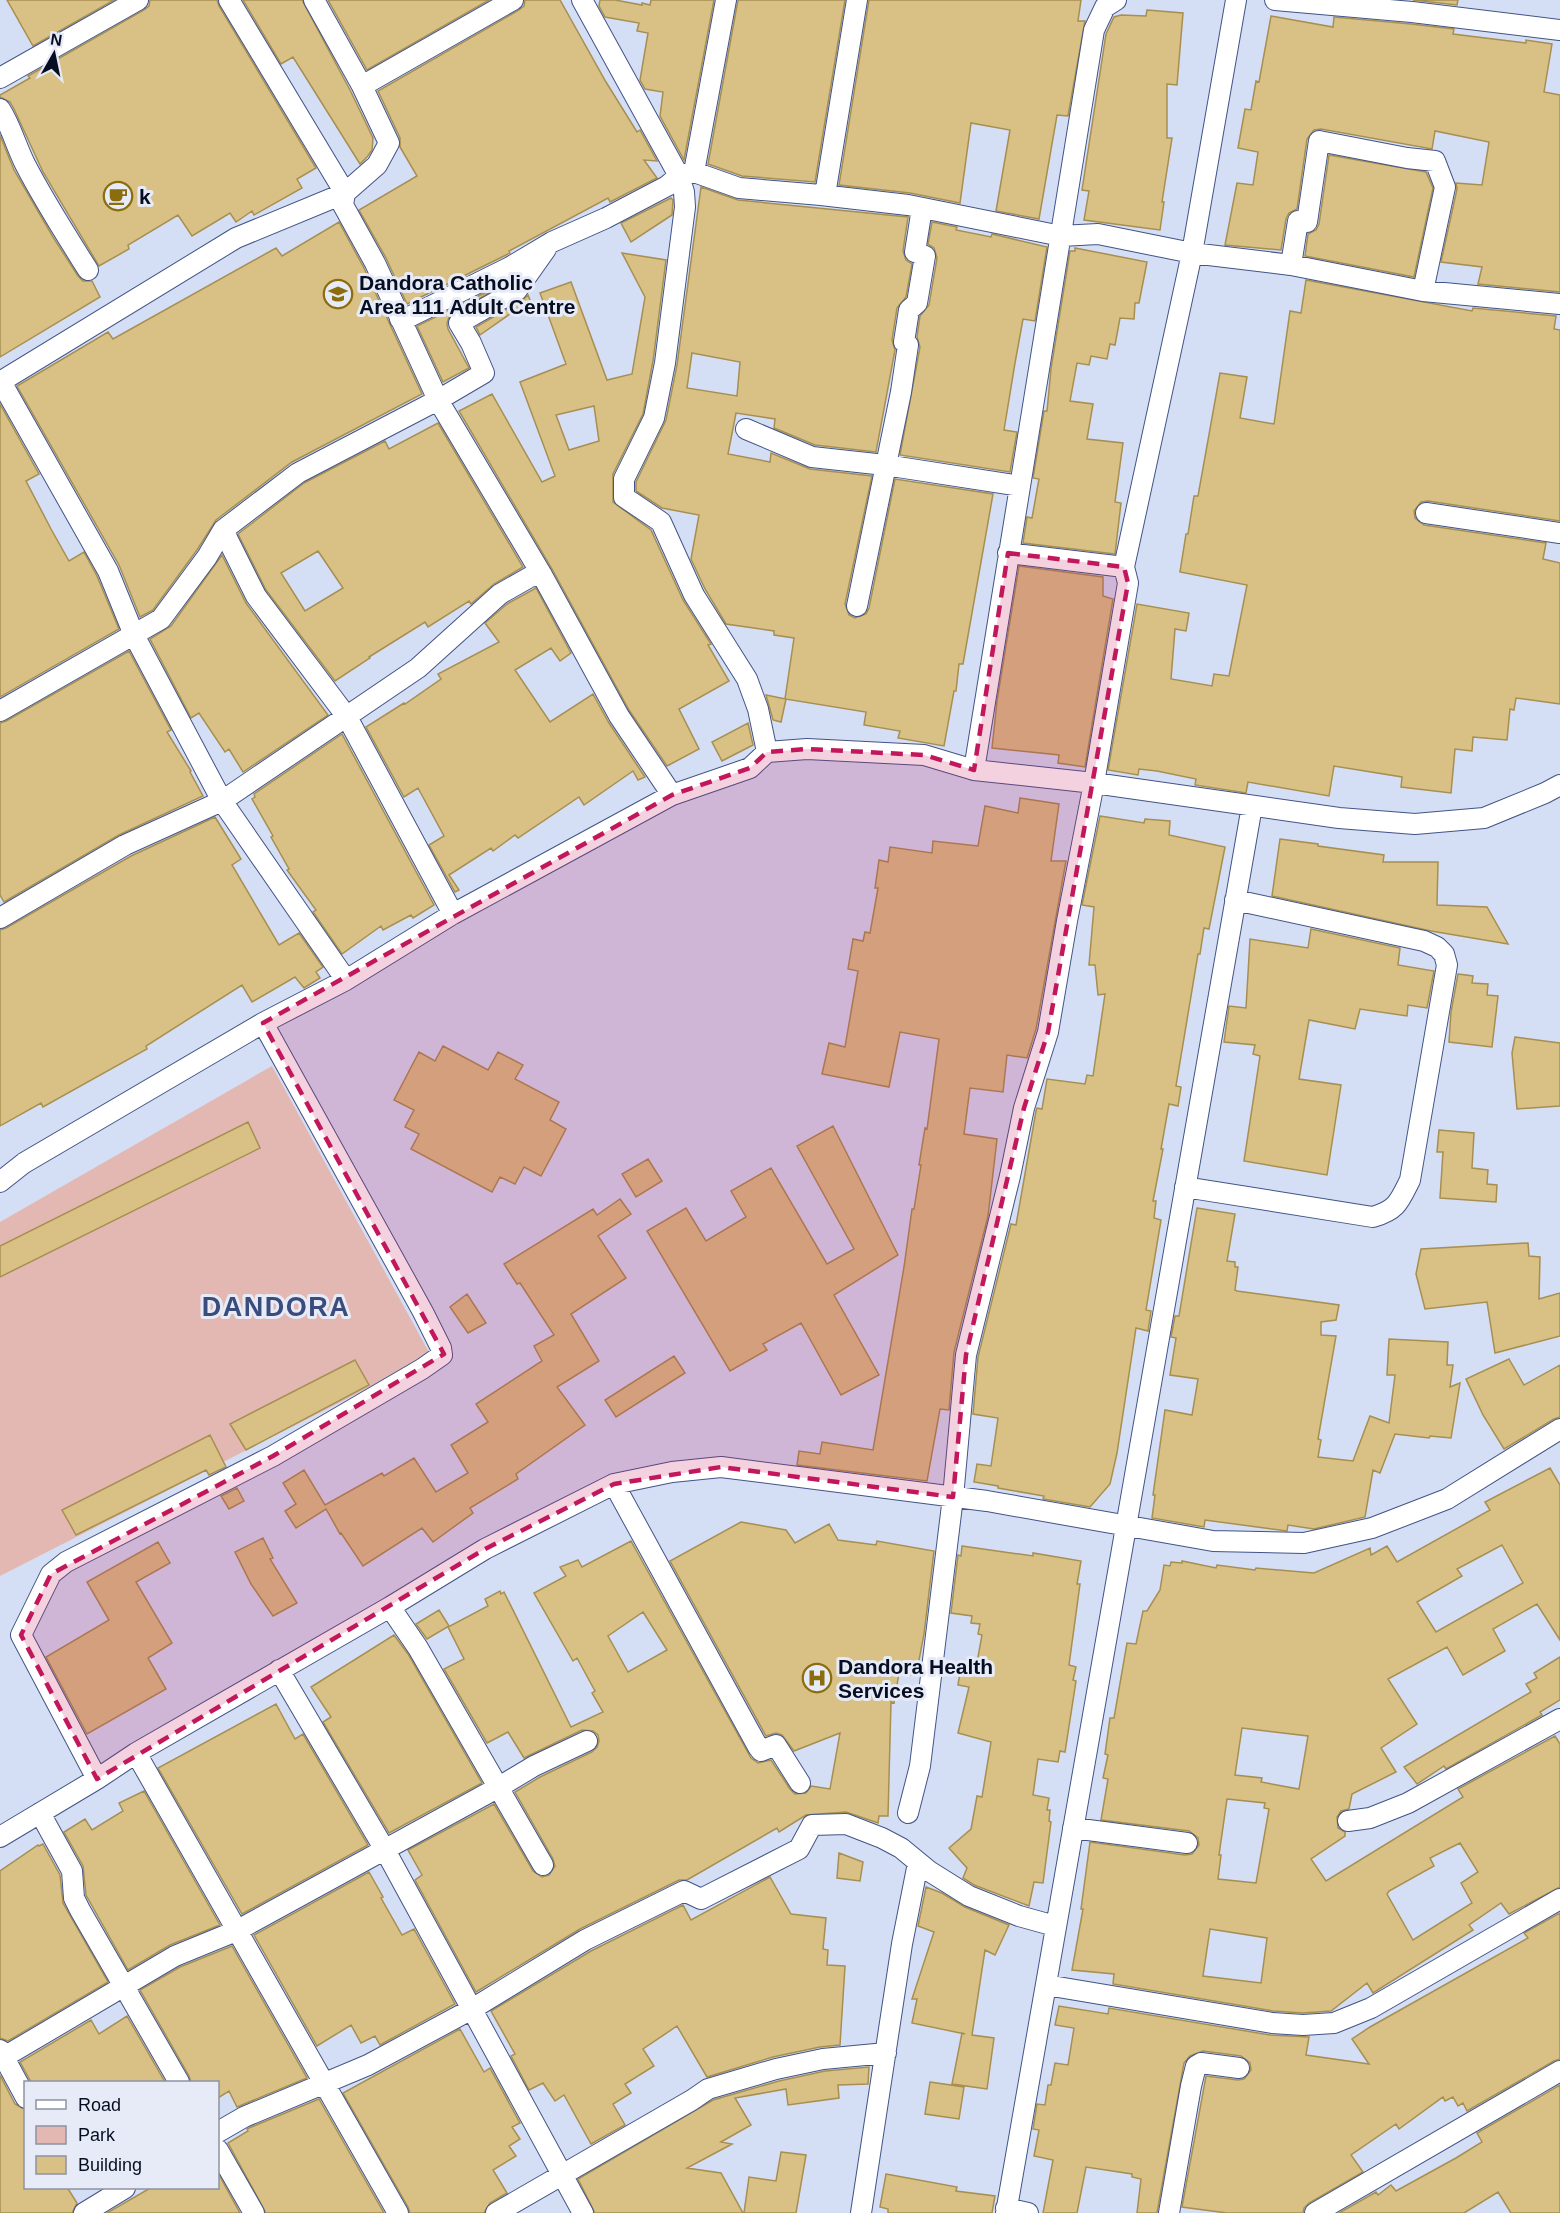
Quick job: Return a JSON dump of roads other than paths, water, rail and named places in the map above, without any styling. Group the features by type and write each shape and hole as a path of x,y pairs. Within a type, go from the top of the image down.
{"street":[{"path":"0,78 138,0"},
{"path":"229,0 345,193 343,205 375,263 438,400 542,575 619,716 672,795"},
{"path":"314,0 362,87 388,143 377,165 345,193 236,238 0,381 108,571 134,635 222,801 346,980"},
{"path":"362,87 513,0"},
{"path":"582,0 687,174 739,188 825,195 922,208 1061,236 1098,234 1192,253 1291,265 1423,291 1560,304"},
{"path":"726,0 687,174 684,192 685,207 665,363 654,418 624,479 624,497 661,522 694,595 747,679 758,709 768,752"},
{"path":"825,195 857,0"},
{"path":"974,770 1094,30 1105,7 1116,0"},
{"path":"908,1813 920,1766 953,1497 966,1355 1010,1176 1024,1108 1048,1032 1128,583 1124,567 1192,253 1236,0"},
{"path":"1275,0 1412,12 1560,30"},
{"path":"0,109 8,122 24,162 52,213 88,270"},
{"path":"1291,265 1298,221 1307,222 1319,141 1407,159 1435,161 1445,187 1423,291"},
{"path":"400,319 409,317 510,267 552,242 606,218 687,174"},
{"path":"857,606 901,392 908,345 904,342 909,310 917,303 925,256 915,252 922,208"},
{"path":"0,711 161,619 207,557 223,530 298,473 438,400 484,373 459,323 517,290 552,242"},
{"path":"746,429 812,457 885,465 1020,486"},
{"path":"1426,513 1560,533"},
{"path":"223,530 256,596 347,717 453,914"},
{"path":"1008,553 1124,567"},
{"path":"0,918 125,845 222,801 418,668 500,594 530,577 542,575"},
{"path":"0,1182 24,1163 263,1023 346,980 453,914 672,795 750,768 768,752 807,749 924,755 974,770 1094,783 1339,818 1415,824 1484,818 1545,793 1560,784"},
{"path":"1028,2213 1006,2211 1251,806"},
{"path":"1185,1187 1373,1216 1388,1213 1400,1201 1410,1180 1442,1003 1447,965 1444,954 1437,947 1424,941 1235,900"},
{"path":"97,1779 21,1635 51,1574 66,1562 273,1456 442,1355 441,1347 423,1312 263,1023"},
{"path":"0,1837 136,1753 390,1607 485,1549 614,1484 672,1472 721,1467 953,1497 1213,1541 1304,1543 1372,1528 1448,1499 1559,1432"},
{"path":"614,1484 758,1747 761,1751 776,1746 800,1783"},
{"path":"390,1607 418,1648 543,1865"},
{"path":"279,1670 385,1850 584,2213"},
{"path":"1348,1821 1370,1818 1408,1803 1560,1719"},
{"path":"24,2094 2,2054 175,1956 236,1931 534,1766 587,1740"},
{"path":"136,1753 398,2213"},
{"path":"40,1813 72,1871 74,1898 122,1986 178,2081"},
{"path":"219,2131 244,2117 368,2065 472,2009 585,1940 674,1896 684,1892 700,1899 799,1850 812,1825 846,1824 901,1848 918,1863 969,1896 1019,1916 1055,1926"},
{"path":"1073,1828 1187,1843"},
{"path":"861,2213 902,1944 918,1863"},
{"path":"1046,1985 1272,2024 1334,2023 1371,2008 1560,1899"},
{"path":"496,2213 708,2089 728,2081 824,2059 886,2053"},
{"path":"1168,2213 1196,2066 1201,2063 1239,2068"},
{"path":"1315,2213 1560,2071"},
{"path":"219,2152 254,2213"},
{"path":"84,2213 122,2189"}],"place":[{"name":"k","path":"118,196"},
{"name":"Dandora Catholic Area 111 Adult Centre","path":"338,294"},
{"name":"Dandora Health Services","path":"817,1678"}],"district":[{"name":"DANDORA","path":"276,1307"}]}
